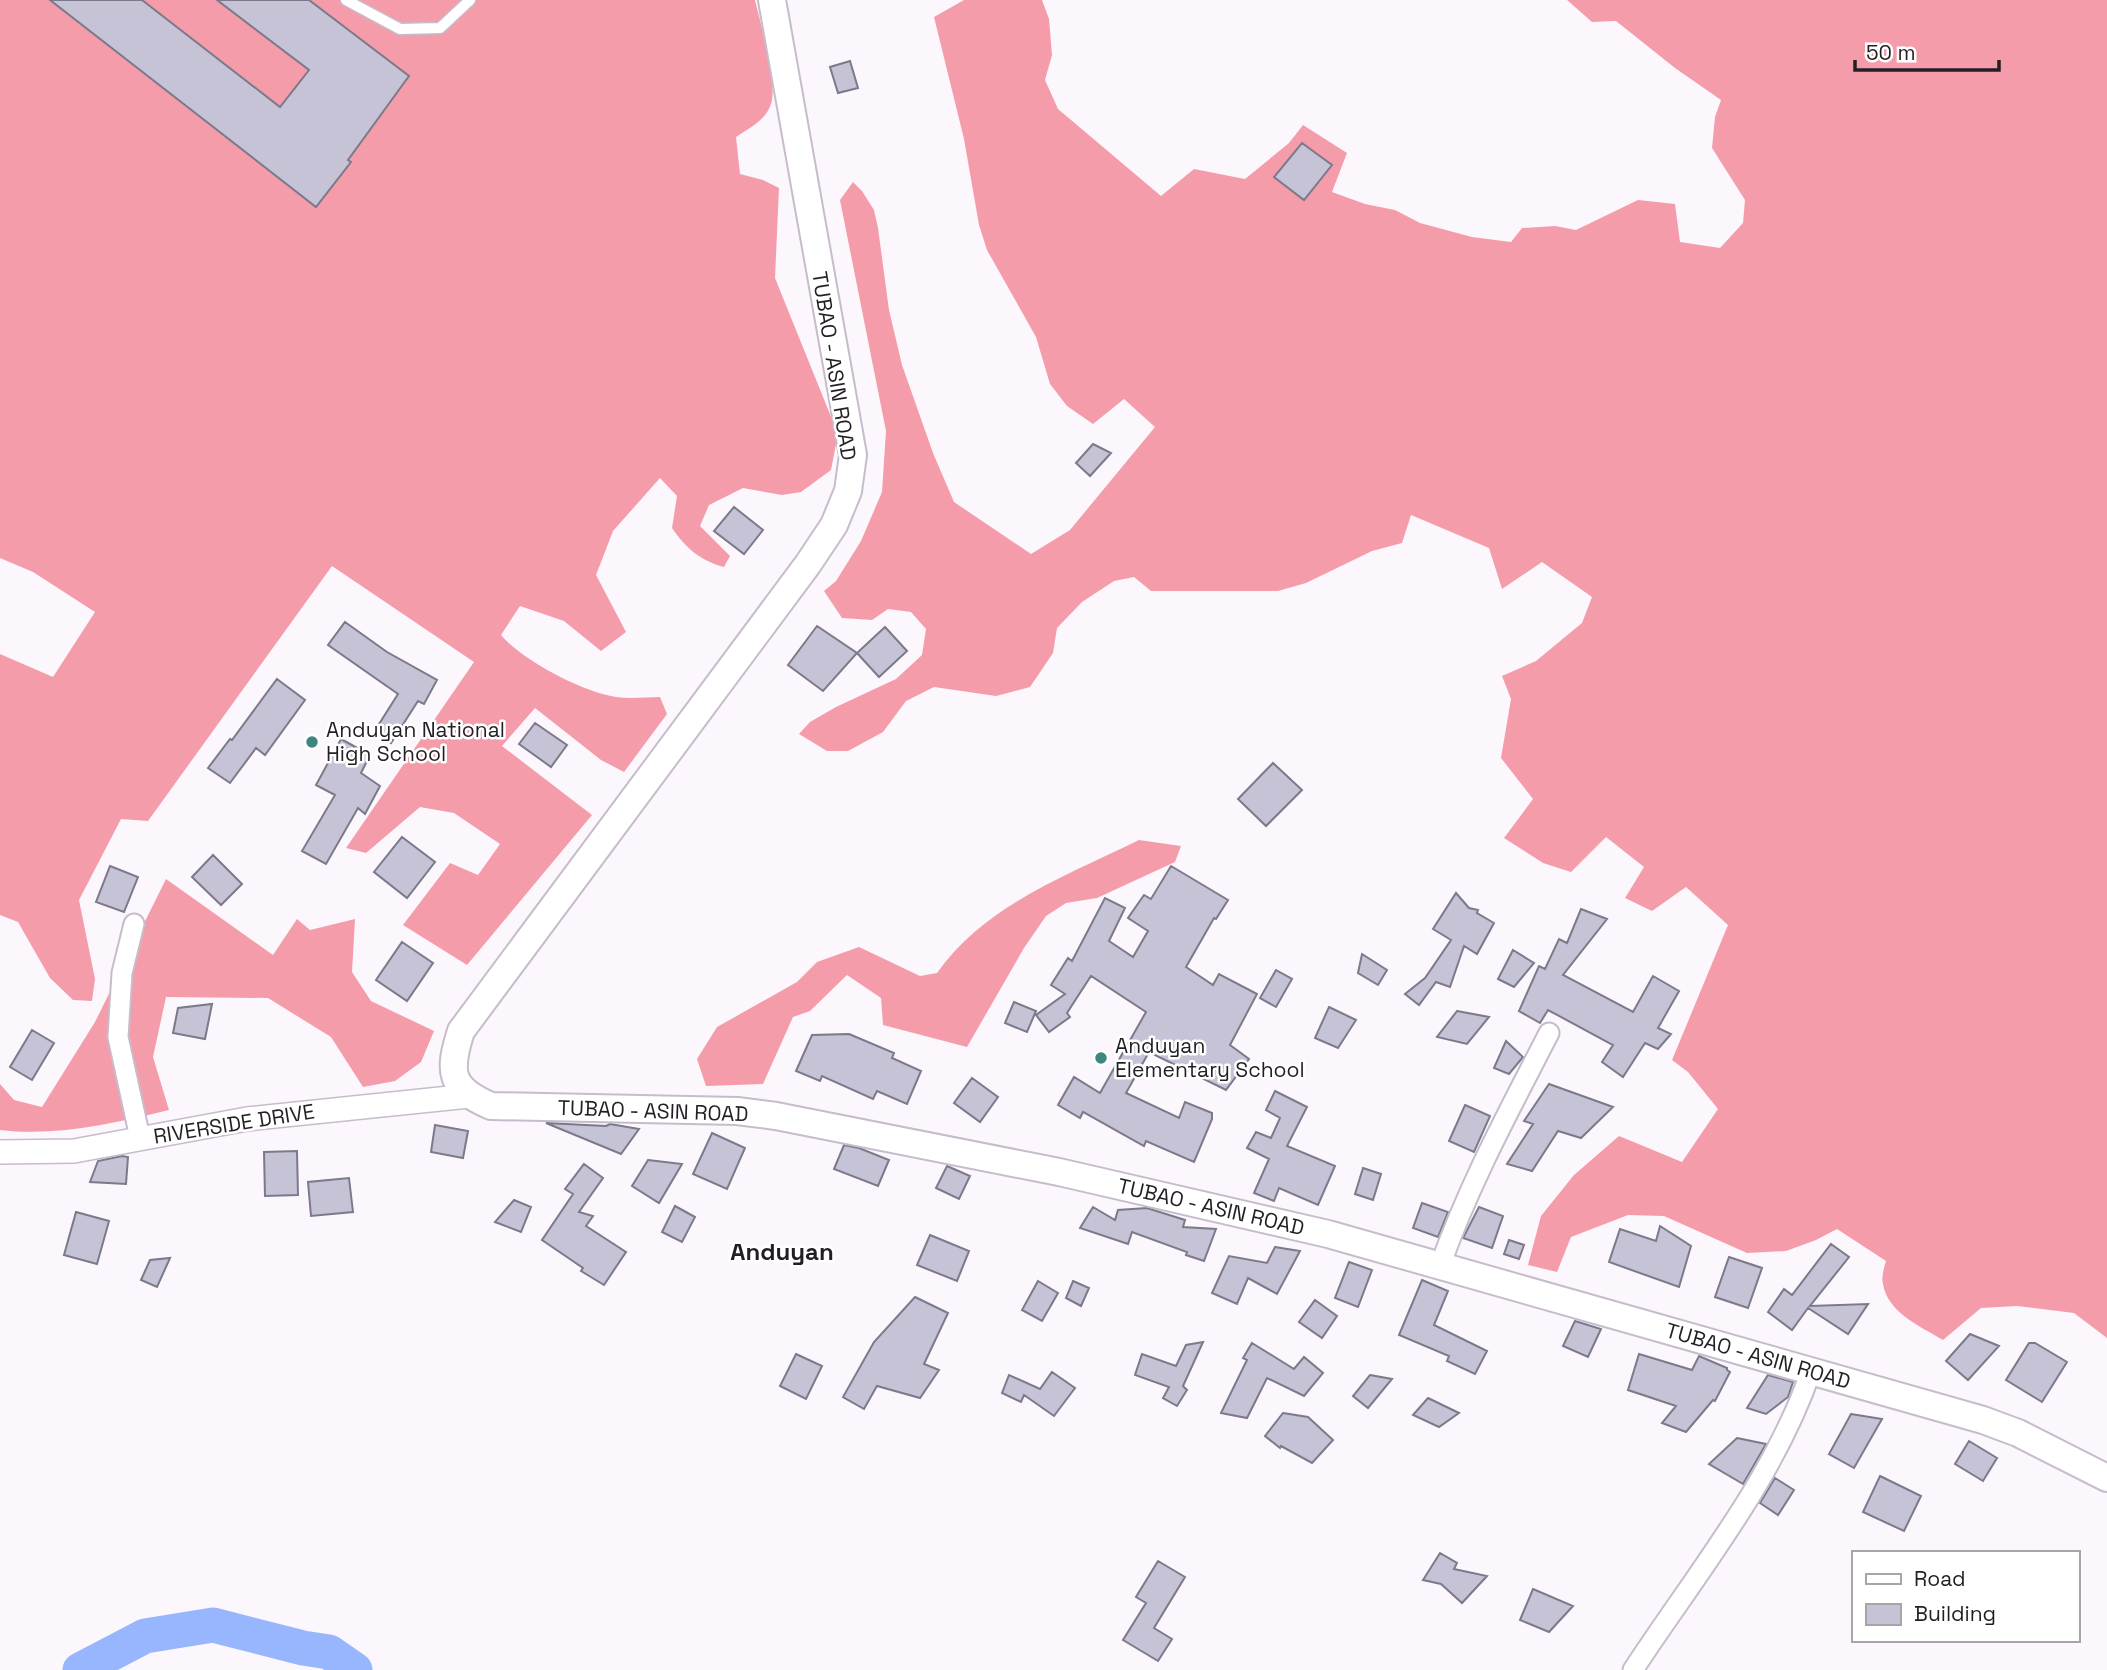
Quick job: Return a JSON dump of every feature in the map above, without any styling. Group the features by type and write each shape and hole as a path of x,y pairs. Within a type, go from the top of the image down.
{"main road":[{"name":"TUBAO - ASIN ROAD","path":"772,0 853,455 848,491 834,525 808,564 461,1031 453,1057 456,1080 469,1096 491,1105 737,1111 776,1116 1059,1172 1328,1234 1983,1420 2018,1433 2107,1478"}],"street":[{"path":"134,924 122,973 118,1037 140,1138"},
{"path":"1440,1266 1458,1215 1549,1032"},
{"name":"RIVERSIDE DRIVE","path":"0,1152 75,1151 247,1119 469,1096"},
{"path":"1633,1670 1726,1535 1798,1409 1811,1371"}],"lane":[{"path":"346,0 400,29 440,28 470,0"}],"shaded area":[{"path":"0,0 755,0 768,53 773,95 765,115 736,137 740,174 763,180 779,188 775,278 838,434 831,470 801,492 782,495 743,488 709,505 700,526 730,556 724,567 707,561 694,552 672,528 677,496 660,478 613,531 596,575 626,632 601,651 564,621 520,606 501,635 523,655 570,682 602,694 621,698 660,697 667,714 624,772 601,760 535,708 502,746 592,815 467,965 403,925 450,863 478,875 500,844 454,813 420,807 366,853 346,848 474,662 332,566 148,821 121,819 79,900 95,979 92,1001 73,1000 50,978 18,922 0,915 0,654 53,677 95,612 33,572 0,558"},
{"path":"964,0 1042,0 1049,19 1052,55 1045,80 1058,109 1161,196 1194,169 1245,179 1289,143 1303,125 1347,153 1332,192 1365,204 1395,210 1420,223 1472,237 1511,242 1522,228 1555,226 1576,230 1638,200 1675,204 1680,242 1720,248 1743,223 1745,200 1712,148 1715,117 1721,100 1616,21 1592,22 1567,0 2107,0 2107,1338 2074,1313 2017,1306 1981,1308 1943,1340 1906,1318 1891,1303 1882,1281 1886,1261 1837,1229 1786,1251 1747,1253 1664,1216 1628,1215 1571,1237 1557,1272 1528,1265 1541,1216 1574,1175 1619,1136 1682,1162 1718,1109 1688,1072 1672,1060 1728,925 1686,887 1652,911 1625,898 1644,867 1606,837 1571,872 1543,863 1504,838 1533,799 1501,758 1511,699 1502,676 1536,661 1582,623 1592,597 1542,562 1502,589 1489,548 1411,515 1402,543 1372,551 1306,583 1278,591 1151,591 1134,577 1114,581 1082,602 1057,628 1053,653 1030,687 996,696 934,687 906,701 883,732 848,751 827,751 799,734 810,722 836,707 896,679 922,655 926,629 911,612 888,609 872,620 842,618 824,591 836,581 861,541 882,492 886,431 840,200 853,182 874,210 889,310 902,365 933,453 954,502 1031,554 1070,530 1155,427 1124,399 1093,424 1067,406 1050,384 1036,337 987,250 979,225 964,139 934,17"},
{"path":"1139,840 1181,846 1175,862 1097,898 1066,903 1046,916 1024,948 967,1047 883,1025 881,998 847,975 810,1011 793,1017 763,1084 706,1086 697,1059 717,1027 797,982 817,962 859,947 920,976 937,973 956,949 1003,911 1029,894"},
{"path":"166,879 273,955 297,919 310,930 355,919 352,972 371,1001 434,1031 421,1062 395,1081 363,1087 331,1037 268,998 166,997 153,1057 169,1110 107,1124 64,1130 0,1130 0,1084 14,1100 42,1107 95,1022"}],"building":[{"path":"50,0 142,0 280,107 309,70 217,0 309,0 409,76 348,160 351,162 316,207"},
{"path":"850,61 858,88 838,93 830,67"},
{"path":"1302,143 1332,165 1304,200 1274,177"},
{"path":"1093,444 1111,453 1090,476 1076,463"},
{"path":"734,507 763,530 744,554 714,531"},
{"path":"345,622 387,652 437,680 424,704 418,701 391,743 374,732 398,694 328,645"},
{"path":"817,626 857,653 823,691 788,665"},
{"path":"885,627 907,651 879,677 857,653"},
{"path":"277,679 305,700 265,755 256,748 230,783 208,768"},
{"path":"535,723 567,745 551,767 519,744"},
{"path":"341,739 370,755 361,773 380,786 365,814 358,808 326,864 302,851 335,795 316,785"},
{"path":"1273,763 1302,790 1266,826 1238,799"},
{"path":"402,837 435,862 407,898 374,872"},
{"path":"213,855 242,884 221,905 192,877"},
{"path":"110,866 138,877 124,912 96,902"},
{"path":"1171,866 1228,900 1216,919 1214,918 1186,967 1213,985 1219,974 1257,994 1230,1045 1249,1059 1226,1090 1149,1052 1126,1093 1179,1118 1185,1102 1212,1113 1194,1162 1146,1141 1144,1146 1083,1112 1080,1118 1058,1105 1074,1077 1100,1093 1146,1012 1091,976 1067,1013 1070,1017 1049,1032 1036,1015 1065,994 1051,985 1068,958 1072,961 1105,898 1125,908 1109,941 1133,957 1148,931 1128,918 1144,895 1151,899"},
{"path":"1456,893 1469,908 1478,910 1477,913 1494,923 1477,954 1464,946 1450,987 1436,982 1419,1005 1405,994 1425,978 1451,940 1433,929"},
{"path":"1581,909 1607,919 1563,975 1633,1012 1653,976 1679,991 1658,1028 1671,1034 1658,1049 1645,1043 1623,1077 1602,1062 1613,1045 1548,1010 1540,1023 1519,1011 1539,966 1545,969 1559,939 1567,943"},
{"path":"402,942 433,963 407,1001 376,980"},
{"path":"1513,950 1534,963 1514,987 1498,979"},
{"path":"1362,954 1387,970 1378,985 1358,973"},
{"path":"1276,970 1292,979 1276,1007 1260,998"},
{"path":"1014,1002 1036,1011 1027,1032 1005,1023"},
{"path":"212,1004 205,1039 173,1033 178,1008"},
{"path":"1329,1007 1356,1020 1338,1048 1315,1038"},
{"path":"1457,1011 1489,1017 1467,1044 1437,1037"},
{"path":"32,1030 54,1043 32,1080 10,1067"},
{"path":"849,1034 894,1053 892,1058 921,1071 907,1104 877,1091 873,1099 822,1076 820,1081 796,1071 812,1035"},
{"path":"1506,1041 1523,1057 1509,1074 1494,1068"},
{"path":"972,1078 998,1097 980,1122 954,1103"},
{"path":"1549,1084 1613,1107 1581,1138 1558,1131 1532,1171 1507,1164 1533,1124 1524,1121"},
{"path":"1275,1091 1307,1107 1287,1146 1335,1166 1318,1205 1279,1188 1274,1201 1254,1193 1269,1159 1247,1148 1256,1132 1271,1138 1280,1118 1266,1110"},
{"path":"1465,1105 1490,1116 1474,1152 1449,1141"},
{"path":"546,1123 610,1124 639,1129 621,1154"},
{"path":"435,1125 468,1131 463,1158 431,1152"},
{"path":"712,1133 745,1148 727,1189 693,1174"},
{"path":"844,1145 889,1160 878,1186 834,1169"},
{"path":"297,1151 298,1195 265,1196 264,1152"},
{"path":"128,1157 126,1184 90,1182 98,1161"},
{"path":"648,1160 682,1164 659,1203 632,1186"},
{"path":"584,1164 603,1178 579,1212 593,1216 586,1226 626,1252 604,1285 581,1271 583,1268 542,1240 573,1194 565,1189"},
{"path":"947,1166 970,1176 959,1199 936,1188"},
{"path":"1363,1168 1381,1174 1373,1200 1355,1194"},
{"path":"349,1178 353,1212 311,1216 308,1182"},
{"path":"514,1200 531,1207 521,1232 495,1222"},
{"path":"1422,1203 1448,1212 1438,1237 1413,1228"},
{"path":"675,1206 695,1217 682,1242 662,1232"},
{"path":"1093,1207 1115,1220 1118,1210 1147,1208 1185,1220 1183,1227 1216,1229 1204,1261 1132,1232 1128,1244 1080,1228"},
{"path":"1479,1207 1503,1216 1492,1248 1463,1238"},
{"path":"76,1212 109,1221 97,1264 64,1255"},
{"path":"1660,1226 1691,1246 1679,1287 1609,1262 1620,1229 1656,1241"},
{"path":"930,1235 969,1251 957,1281 917,1265"},
{"path":"1509,1240 1524,1245 1519,1259 1504,1254"},
{"path":"1831,1244 1849,1257 1810,1306 1868,1304 1848,1334 1808,1308 1792,1330 1768,1312 1784,1289 1792,1295"},
{"path":"1275,1247 1300,1251 1277,1294 1248,1278 1237,1304 1212,1293 1229,1256 1267,1263"},
{"path":"1729,1257 1762,1268 1748,1308 1715,1297"},
{"path":"170,1258 157,1287 141,1280 150,1260"},
{"path":"1349,1262 1372,1270 1358,1307 1335,1298"},
{"path":"1422,1280 1448,1291 1434,1325 1487,1351 1475,1374 1447,1361 1449,1356 1399,1335"},
{"path":"1038,1281 1058,1293 1042,1321 1022,1310"},
{"path":"1073,1281 1089,1288 1081,1306 1066,1298"},
{"path":"915,1297 948,1313 924,1364 939,1370 920,1398 877,1386 864,1409 843,1397 874,1342"},
{"path":"1315,1300 1337,1316 1322,1338 1299,1322"},
{"path":"1575,1321 1601,1329 1588,1357 1563,1346"},
{"path":"1970,1334 1999,1346 1968,1380 1946,1361"},
{"path":"1203,1342 1183,1386 1187,1390 1177,1406 1163,1398 1169,1387 1135,1375 1142,1354 1176,1366 1186,1345"},
{"path":"1252,1343 1294,1369 1304,1357 1323,1373 1304,1396 1267,1378 1247,1418 1221,1413 1247,1360 1243,1358"},
{"path":"2029,1343 2035,1343 2067,1362 2042,1402 2006,1380"},
{"path":"796,1354 822,1366 806,1399 780,1386"},
{"path":"1639,1354 1692,1370 1699,1356 1727,1368 1730,1372 1715,1401 1713,1400 1686,1432 1662,1423 1676,1406 1628,1390"},
{"path":"1052,1372 1075,1388 1054,1416 1024,1395 1021,1402 1002,1393 1009,1375 1040,1389"},
{"path":"1370,1375 1392,1379 1368,1408 1353,1396"},
{"path":"1768,1375 1793,1382 1788,1397 1766,1414 1747,1408"},
{"path":"1428,1398 1459,1413 1439,1427 1413,1415"},
{"path":"1283,1413 1308,1417 1333,1440 1312,1463 1281,1446 1280,1448 1265,1436"},
{"path":"1851,1414 1882,1419 1854,1468 1829,1454"},
{"path":"1737,1438 1766,1444 1743,1484 1709,1464"},
{"path":"1969,1441 1997,1458 1983,1481 1955,1464"},
{"path":"1880,1476 1921,1496 1904,1531 1863,1512"},
{"path":"1775,1478 1794,1490 1778,1515 1760,1503"},
{"path":"1440,1553 1457,1563 1454,1569 1487,1576 1462,1603 1441,1584 1423,1580"},
{"path":"1158,1561 1185,1577 1154,1628 1172,1639 1158,1661 1123,1640 1146,1603 1136,1597"},
{"path":"1533,1589 1573,1606 1549,1632 1520,1620"}],"waterway":[{"path":"80,1670 145,1636 213,1625 329,1652 355,1670"}],"place":[{"name":"Anduyan National High School","path":"312,742"},
{"name":"Anduyan Elementary School","path":"1101,1058"}],"district":[{"name":"Anduyan","path":"782,1252"}]}
